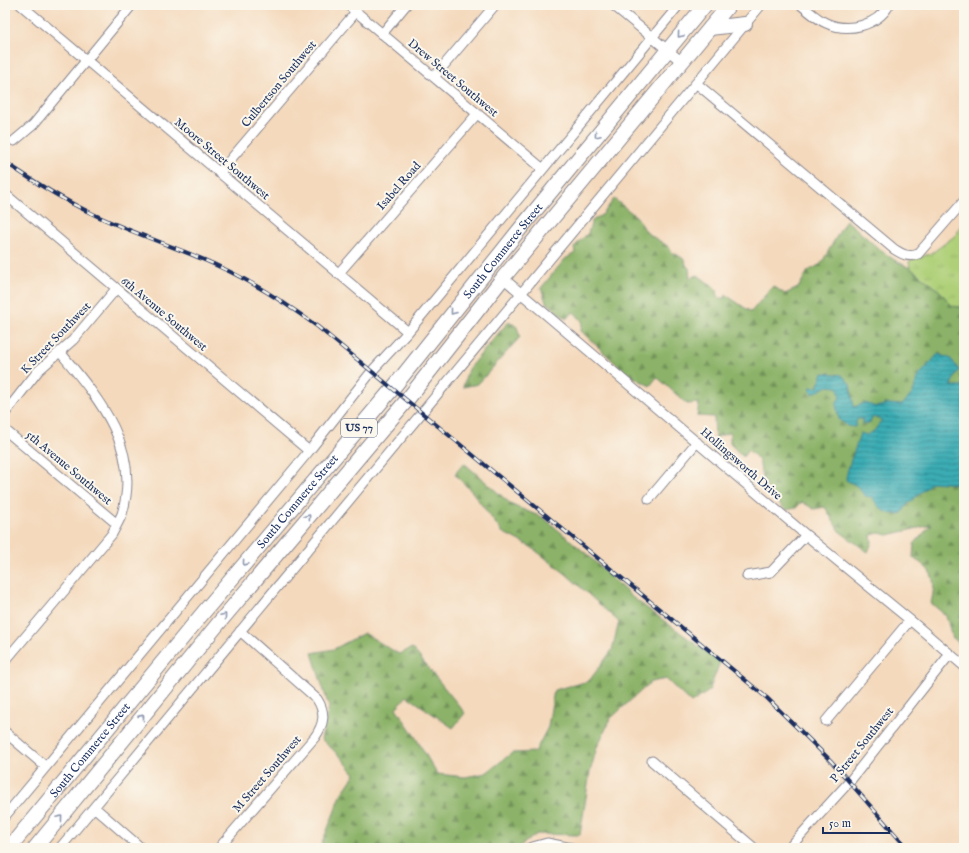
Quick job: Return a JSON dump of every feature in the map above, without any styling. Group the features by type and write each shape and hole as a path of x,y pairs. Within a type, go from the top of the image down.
{"main road":[{"name":"South Commerce Street","path":"9,848 203,613 393,388 520,229 705,5"},
{"name":"South Commerce Street","path":"35,848 218,624 407,400 503,278 729,5"},
{"path":"710,28 745,24"},
{"path":"503,278 501,272 507,258 517,244 520,229"}],"street":[{"name":"Moore Street Southwest","path":"21,5 32,8 88,61 408,332"},
{"path":"14,141 33,125 88,61 132,5"},
{"name":"Drew Street Southwest","path":"348,5 543,169"},
{"path":"382,34 406,5"},
{"path":"434,77 495,5"},
{"path":"614,5 682,62"},
{"path":"5,816 308,451 372,371 408,332 679,5"},
{"path":"60,848 761,5"},
{"path":"801,5 826,23 838,27 849,27 859,26 873,21 886,11 889,5"},
{"name":"Culbertson Southwest","path":"219,173 356,12"},
{"path":"696,83 894,249 909,257 918,254 964,200"},
{"name":"Isabel Road","path":"338,274 477,114"},
{"name":"6th Avenue Southwest","path":"5,194 308,451"},
{"name":"Hollingsworth Drive","path":"503,278 806,535 964,666"},
{"name":"K Street Southwest","path":"5,413 9,400 89,324 116,289"},
{"path":"5,661 112,534 122,514 126,485 121,443 110,419 98,399 60,352"},
{"name":"5th Avenue Southwest","path":"5,430 117,524"},
{"path":"649,499 697,442"},
{"path":"747,576 771,572 806,535"},
{"path":"826,721 910,620"},
{"name":"M Street Southwest","path":"219,848 315,737 321,726 323,710 312,694 240,631"},
{"name":"P Street Southwest","path":"789,848 850,781 950,654"},
{"path":"5,732 46,767"},
{"path":"652,761 754,848"},
{"path":"94,807 141,848"},
{"path":"529,848 539,844 552,843 572,848"}],"green space":[{"path":"614,199 637,217 647,233 669,247 672,253 685,260 686,265 689,268 690,278 698,275 717,290 718,298 725,298 726,295 751,312 773,286 785,294 798,288 808,271 821,264 846,220 879,249 896,261 910,268 939,290 952,306 964,308 964,647 952,637 946,616 931,603 934,588 932,576 920,562 913,558 914,544 931,525 888,535 879,533 871,535 872,542 868,552 839,531 825,507 814,509 802,502 796,508 786,510 775,499 766,486 758,459 748,450 743,457 730,444 730,432 715,438 714,417 697,416 699,403 687,404 657,377 650,386 627,374 581,331 582,321 574,312 566,319 546,302 541,288 565,259 575,253 574,247 588,233 592,221 603,214"},
{"path":"964,219 964,308 952,306 939,290 910,268 909,261 932,253 956,235"},
{"path":"509,321 517,327 520,337 478,384 463,387 468,369"},
{"path":"464,463 512,505 544,518 589,556 632,597 720,662 709,691 691,703 666,679 651,682 611,718 597,747 590,772 580,835 537,834 517,848 410,848 406,844 400,848 320,848 342,793 355,774 340,756 321,739 329,707 312,653 334,649 364,633 399,654 412,648 465,713 453,728 407,696 396,708 437,774 465,777 486,773 512,753 535,752 548,727 554,690 589,681 612,650 619,622 566,574 531,547 502,532 473,493 455,474"}],"water":[{"path":"938,354 951,359 959,370 950,386 962,386 964,381 964,463 960,484 932,482 907,505 902,513 889,513 881,508 872,497 865,496 857,486 846,480 846,475 860,433 867,435 874,431 882,420 873,417 869,424 863,424 863,419 857,419 855,427 847,426 839,419 836,404 840,397 838,387 828,386 812,394 810,387 817,388 823,373 842,375 850,384 854,407 865,403 876,407 888,404 902,405 913,393 917,378"}],"railway":[{"path":"5,162 80,208 107,221 233,273 283,302 318,327 767,698 832,762 907,848"}]}
